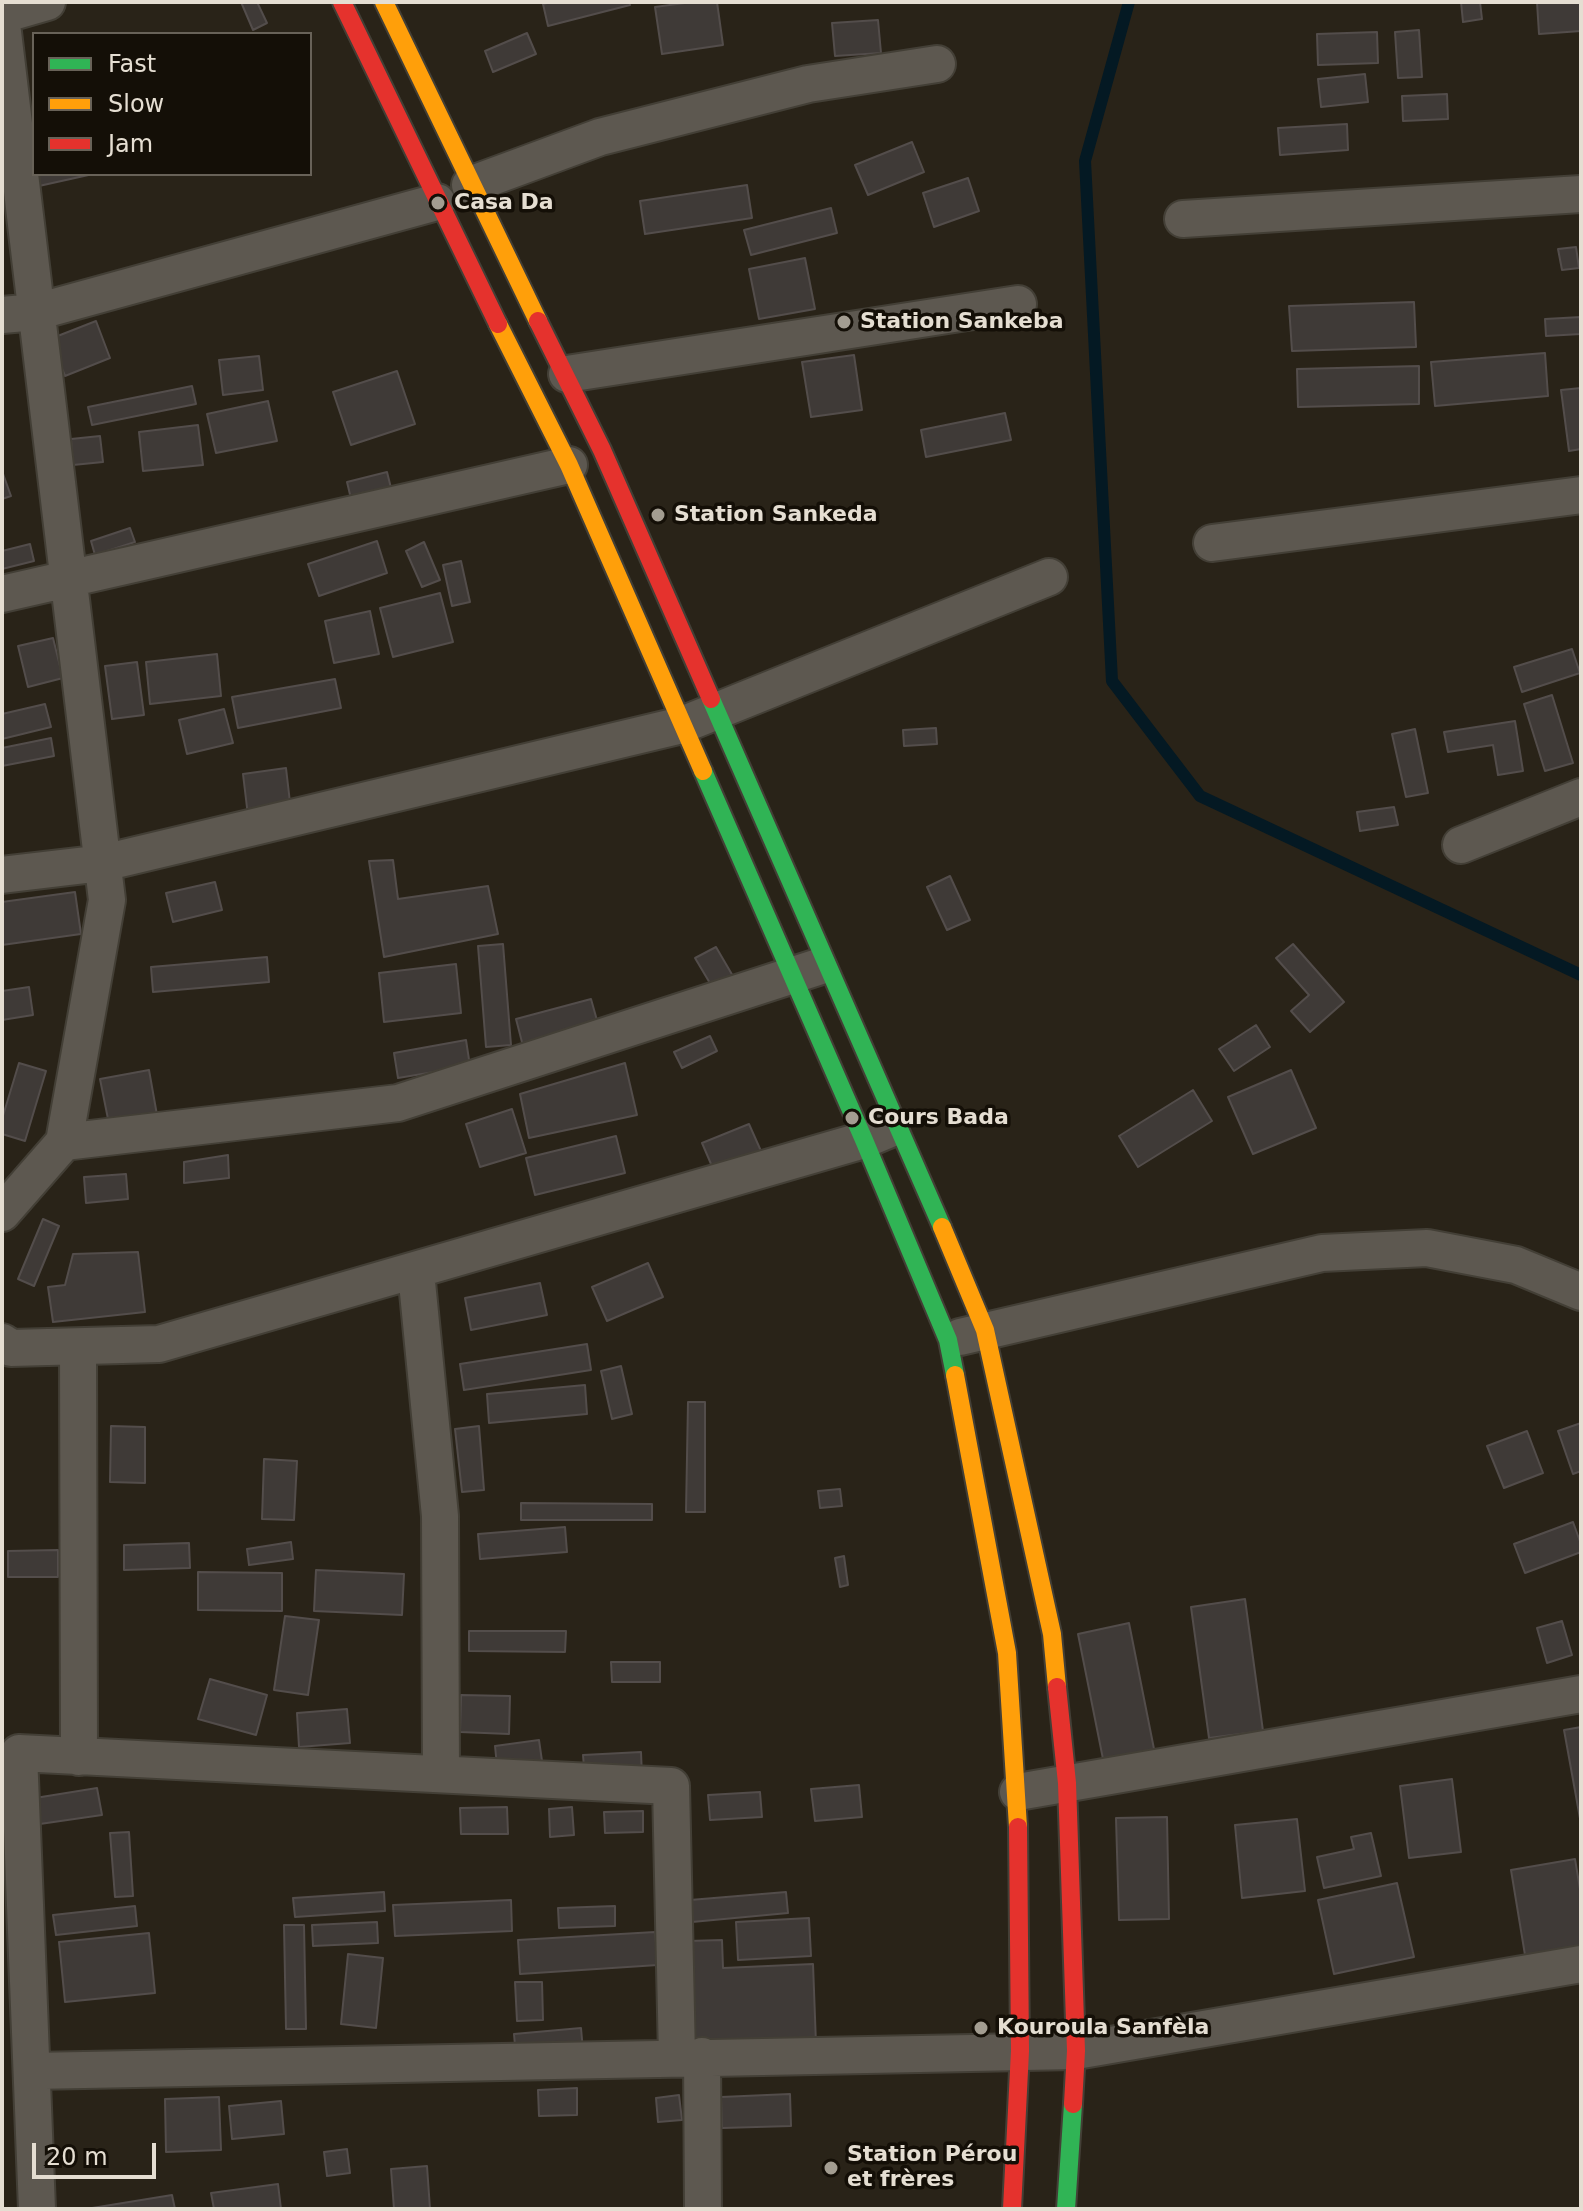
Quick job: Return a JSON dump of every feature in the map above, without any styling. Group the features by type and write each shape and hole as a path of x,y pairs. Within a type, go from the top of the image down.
{"main road":[{"path":"342,2 437,202 569,465 864,1140 948,1340 1007,1653 1018,1792 1020,2051 1012,2209"},
{"path":"384,2 470,185 567,374 899,1125 985,1330 1052,1634 1067,1783 1076,2051 1066,2209"}],"street":[{"path":"2,15 47,2"},
{"path":"2,24 19,314 68,579 107,900 64,1142 2,1213"},
{"path":"470,185 600,137 808,84 937,64"},
{"path":"1183,219 1581,194"},
{"path":"19,314 437,202"},
{"path":"567,374 1018,304"},
{"path":"2,594 569,465"},
{"path":"1212,543 1581,495"},
{"path":"2,875 103,863 682,725 1049,577"},
{"path":"1461,845 1581,797"},
{"path":"64,1142 398,1103 828,964"},
{"path":"2,1342 11,1348 159,1344 864,1140 899,1125"},
{"path":"948,1340 1322,1253 1427,1248 1516,1265 1581,1292"},
{"path":"416,1272 440,1516 441,1774"},
{"path":"78,1347 79,1757"},
{"path":"1018,1792 1581,1694"},
{"path":"37,2209 19,1753 671,1786 703,2209"},
{"path":"32,2071 1076,2051 1581,1966"}],"building":[{"path":"241,2 257,2 267,23 253,30"},
{"path":"629,2 630,5 548,26 543,4"},
{"path":"717,2 723,45 662,54 655,7"},
{"path":"1461,2 1480,2 1482,19 1463,22"},
{"path":"1537,2 1581,2 1581,31 1539,34"},
{"path":"878,20 881,53 835,56 832,23"},
{"path":"1419,30 1422,77 1398,78 1395,32"},
{"path":"1377,32 1378,63 1318,65 1317,34"},
{"path":"527,33 536,54 493,72 485,51"},
{"path":"1365,74 1368,102 1321,107 1318,79"},
{"path":"1447,94 1448,119 1403,121 1402,96"},
{"path":"1347,124 1348,150 1280,155 1278,128"},
{"path":"912,142 924,172 868,195 855,165"},
{"path":"37,176 84,176 39,186"},
{"path":"968,178 979,211 934,227 923,193"},
{"path":"747,185 752,218 645,234 640,201"},
{"path":"831,208 837,233 751,255 744,230"},
{"path":"1576,247 1579,268 1562,270 1558,249"},
{"path":"805,258 815,309 759,319 749,269"},
{"path":"1414,302 1416,347 1292,351 1289,306"},
{"path":"1581,317 1581,334 1546,336 1545,319"},
{"path":"96,321 110,358 65,376 50,339"},
{"path":"1545,353 1548,396 1435,406 1431,362"},
{"path":"854,355 862,410 811,417 802,362"},
{"path":"259,356 263,390 223,395 219,360"},
{"path":"1419,366 1419,404 1298,407 1297,369"},
{"path":"397,371 415,424 351,445 333,392"},
{"path":"192,386 196,404 92,425 88,407"},
{"path":"1581,388 1581,449 1569,451 1561,390"},
{"path":"268,401 277,441 216,453 207,414"},
{"path":"1005,413 1011,440 926,457 921,430"},
{"path":"198,425 203,465 143,471 139,432"},
{"path":"100,436 103,462 73,465 71,439"},
{"path":"2,471 11,496 2,499"},
{"path":"387,472 392,492 352,503 347,482"},
{"path":"130,528 135,542 95,555 91,541"},
{"path":"377,541 387,573 319,596 308,564"},
{"path":"424,542 440,580 422,587 406,551"},
{"path":"30,544 34,561 2,569 2,551"},
{"path":"461,561 470,602 452,606 443,565"},
{"path":"440,593 453,642 393,657 380,608"},
{"path":"370,611 379,654 334,663 325,621"},
{"path":"53,638 63,678 28,687 18,646"},
{"path":"1572,649 1580,673 1522,692 1514,667"},
{"path":"217,654 221,696 150,704 146,662"},
{"path":"137,662 144,715 112,719 105,666"},
{"path":"335,679 341,708 238,728 232,697"},
{"path":"1552,695 1573,763 1545,771 1524,704"},
{"path":"45,704 51,727 2,739 2,714"},
{"path":"224,709 233,743 187,754 179,720"},
{"path":"1515,721 1523,771 1498,775 1493,745 1448,752 1444,732"},
{"path":"936,728 937,744 904,746 903,730"},
{"path":"1415,729 1428,793 1406,797 1392,734"},
{"path":"51,738 54,756 2,766 2,748"},
{"path":"286,768 291,811 248,816 243,774"},
{"path":"1394,807 1398,825 1360,831 1357,812"},
{"path":"393,860 398,899 488,886 498,934 384,957 369,861"},
{"path":"950,876 970,920 947,930 927,887"},
{"path":"215,882 222,910 173,922 166,893"},
{"path":"75,892 81,934 2,945 2,902"},
{"path":"503,944 511,1045 486,1047 478,946"},
{"path":"1293,944 1344,1002 1310,1032 1291,1011 1309,995 1276,958"},
{"path":"716,947 737,983 717,995 695,958"},
{"path":"267,957 269,982 153,992 151,967"},
{"path":"456,964 461,1013 384,1022 379,973"},
{"path":"29,987 33,1015 2,1020 2,991"},
{"path":"591,999 600,1031 524,1050 516,1019"},
{"path":"1256,1025 1270,1047 1234,1071 1219,1049"},
{"path":"710,1036 717,1051 682,1068 674,1052"},
{"path":"466,1040 470,1066 398,1078 394,1053"},
{"path":"19,1063 46,1071 25,1141 2,1134 2,1119"},
{"path":"625,1063 637,1115 529,1138 520,1094"},
{"path":"149,1070 157,1115 109,1124 100,1079"},
{"path":"1291,1070 1316,1128 1253,1154 1228,1097"},
{"path":"1193,1090 1212,1121 1138,1167 1119,1136"},
{"path":"512,1109 526,1153 480,1167 466,1124"},
{"path":"749,1124 761,1151 714,1171 702,1143"},
{"path":"616,1136 625,1173 535,1195 526,1158"},
{"path":"228,1155 229,1178 184,1183 184,1162"},
{"path":"126,1174 128,1199 86,1203 84,1177"},
{"path":"43,1219 59,1226 34,1286 18,1279"},
{"path":"138,1252 145,1312 53,1322 48,1287 65,1285 73,1254"},
{"path":"648,1263 663,1297 607,1321 592,1287"},
{"path":"540,1283 547,1315 471,1330 465,1298"},
{"path":"587,1344 591,1370 464,1390 460,1364"},
{"path":"621,1366 632,1414 612,1419 601,1371"},
{"path":"585,1385 587,1414 489,1423 487,1394"},
{"path":"688,1402 705,1402 705,1512 686,1512"},
{"path":"1581,1423 1581,1471 1573,1474 1558,1431"},
{"path":"111,1426 145,1427 145,1483 110,1482"},
{"path":"479,1426 484,1490 462,1492 455,1429"},
{"path":"1527,1431 1543,1473 1504,1488 1487,1446"},
{"path":"264,1459 297,1461 294,1520 262,1519"},
{"path":"840,1489 842,1506 820,1508 818,1491"},
{"path":"521,1503 652,1504 652,1520 521,1520"},
{"path":"1573,1522 1581,1552 1525,1573 1514,1544"},
{"path":"565,1527 567,1552 480,1559 478,1534"},
{"path":"291,1542 293,1559 249,1565 247,1549"},
{"path":"189,1543 190,1568 124,1570 124,1545"},
{"path":"58,1550 58,1577 8,1577 8,1551"},
{"path":"844,1556 848,1585 840,1587 835,1558"},
{"path":"316,1570 404,1574 402,1615 314,1611"},
{"path":"198,1572 282,1573 282,1611 198,1610"},
{"path":"1245,1599 1263,1731 1209,1738 1191,1607"},
{"path":"285,1616 319,1620 308,1695 274,1690"},
{"path":"1562,1621 1572,1655 1547,1663 1537,1628"},
{"path":"1129,1623 1155,1754 1104,1764 1078,1634"},
{"path":"469,1631 566,1631 565,1652 469,1651"},
{"path":"611,1662 660,1662 660,1682 612,1682"},
{"path":"210,1679 267,1695 256,1735 198,1719"},
{"path":"461,1695 510,1696 509,1734 460,1732"},
{"path":"347,1709 350,1743 299,1747 297,1713"},
{"path":"1581,1727 1581,1824 1564,1730"},
{"path":"539,1740 542,1761 497,1766 495,1746"},
{"path":"641,1752 642,1777 585,1780 583,1755"},
{"path":"1452,1779 1461,1852 1409,1858 1400,1786"},
{"path":"859,1785 862,1817 815,1821 811,1789"},
{"path":"97,1788 102,1815 33,1825 29,1799"},
{"path":"760,1792 762,1817 710,1820 708,1795"},
{"path":"507,1807 508,1834 461,1834 460,1808"},
{"path":"572,1807 574,1835 550,1837 549,1809"},
{"path":"643,1811 643,1832 605,1833 604,1812"},
{"path":"1167,1817 1169,1919 1119,1920 1116,1818"},
{"path":"1297,1819 1305,1891 1242,1898 1235,1825"},
{"path":"129,1832 133,1896 115,1897 110,1833"},
{"path":"1371,1833 1381,1876 1324,1888 1317,1857 1354,1849 1351,1837"},
{"path":"1575,1859 1581,1895 1581,1946 1525,1955 1511,1870"},
{"path":"1397,1883 1414,1957 1334,1974 1318,1900"},
{"path":"384,1892 385,1911 295,1917 293,1898"},
{"path":"786,1892 788,1913 692,1922 690,1900"},
{"path":"511,1900 512,1931 395,1936 393,1905"},
{"path":"135,1906 137,1926 56,1935 53,1915"},
{"path":"615,1906 615,1926 559,1928 558,1908"},
{"path":"809,1918 811,1956 738,1960 736,1922"},
{"path":"377,1922 378,1943 313,1946 312,1925"},
{"path":"284,1925 304,1925 306,2029 286,2029"},
{"path":"655,1932 658,1965 520,1974 518,1940"},
{"path":"149,1933 155,1993 65,2002 59,1942"},
{"path":"722,1940 723,1968 813,1964 816,2044 692,2050 688,1941"},
{"path":"348,1954 383,1958 376,2028 341,2024"},
{"path":"515,1982 542,1982 543,2020 517,2021"},
{"path":"581,2028 583,2051 516,2057 514,2034"},
{"path":"577,2088 577,2115 539,2116 538,2090"},
{"path":"790,2094 791,2126 722,2128 721,2097"},
{"path":"679,2095 682,2120 658,2122 656,2098"},
{"path":"219,2097 221,2150 166,2152 165,2099"},
{"path":"281,2101 284,2134 232,2139 229,2106"},
{"path":"347,2149 350,2173 327,2176 324,2152"},
{"path":"427,2166 430,2209 394,2209 391,2169"},
{"path":"278,2184 281,2209 214,2209 211,2193"},
{"path":"172,2195 175,2209 86,2209"}],"waterway":[{"path":"1129,2 1085,161 1112,681 1200,796 1581,975"}],"traffic: fast":[{"path":"711,699 942,1227"},
{"path":"703,771 948,1340 955,1375"},
{"path":"1066,2209 1073,2104"}],"traffic: slow":[{"path":"384,2 538,321"},
{"path":"498,324 569,465 703,771"},
{"path":"942,1227 985,1330 1052,1634 1057,1687"},
{"path":"955,1375 1007,1653 1018,1827"}],"traffic: jam":[{"path":"342,2 498,324"},
{"path":"538,321 602,450 711,699"},
{"path":"1057,1687 1067,1783 1076,2051 1073,2104"},
{"path":"1012,2209 1020,2051 1018,1827"}],"place":[{"name":"Casa Da","path":"438,203"},
{"name":"Station Sankeba","path":"844,322"},
{"name":"Station Sankeda","path":"658,515"},
{"name":"Cours Bada","path":"852,1118"},
{"name":"Kouroula Sanfèla","path":"981,2028"},
{"name":"Station Pérou et frères","path":"831,2168"}]}
